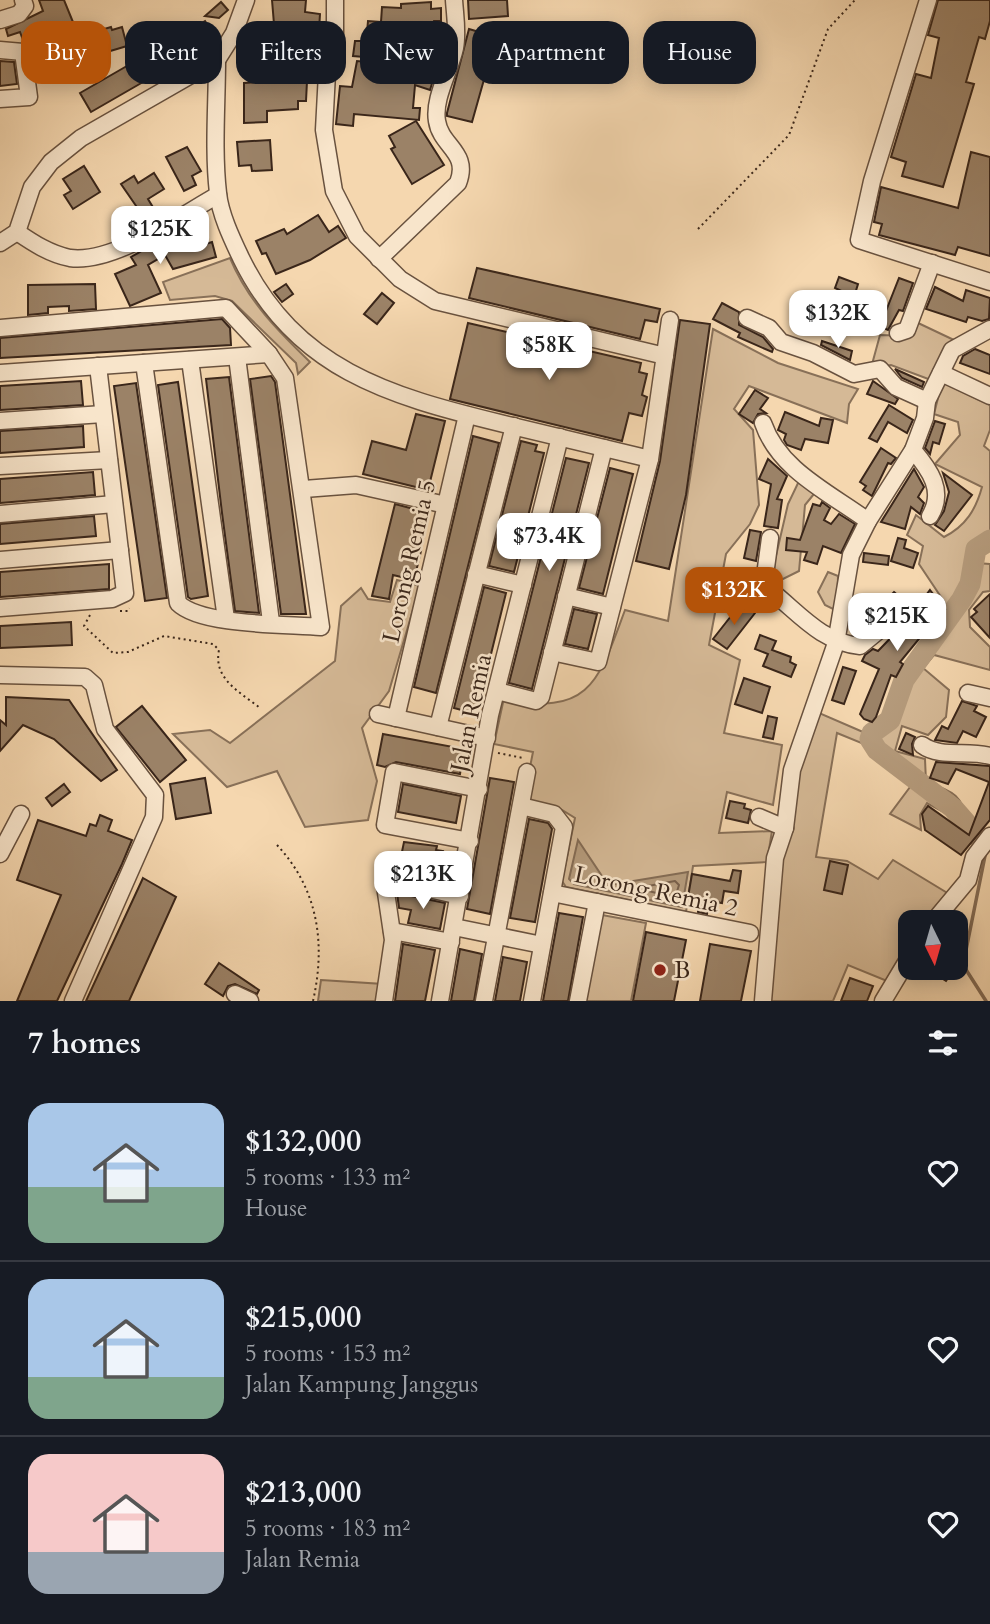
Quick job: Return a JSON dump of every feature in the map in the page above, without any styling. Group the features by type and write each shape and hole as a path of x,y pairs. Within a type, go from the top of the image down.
{"street":[{"path":"222,52 234,33 246,0"},
{"path":"335,0 335,33 327,73 324,130 334,191 357,236 417,291 455,308 665,356"},
{"path":"379,259 458,183 462,172 461,162 437,125 436,113 455,48 454,0"},
{"path":"929,0 858,234 859,240 990,282"},
{"path":"0,20 19,14 24,3"},
{"path":"0,50 23,52 29,97 0,99"},
{"path":"0,243 17,232 32,187 51,162 81,138 175,84"},
{"path":"217,84 218,195 234,242 249,273 281,318 305,342 358,378 418,403 650,459"},
{"path":"17,232 41,249 69,258 91,258 114,251 218,195"},
{"path":"898,333 907,330 932,263"},
{"path":"0,328 226,308 269,354 285,378 304,489 321,627 226,619 186,611 178,603 144,363"},
{"path":"747,318 769,328 781,342 813,353 854,374 880,369 896,387 927,401"},
{"path":"552,652 598,662 650,459 670,320"},
{"path":"762,1001 775,858 785,828 792,770 836,643 851,555 868,521 913,450 925,418 927,401 952,350 990,328"},
{"path":"0,373 269,354"},
{"path":"237,356 271,622"},
{"path":"190,359 226,619"},
{"path":"0,608 112,599 125,593 97,366"},
{"path":"940,373 990,396"},
{"path":"0,421 103,414"},
{"name":"Lorong Remia 5","path":"396,718 467,415"},
{"path":"763,423 769,441 790,465 868,521"},
{"path":"438,727 513,426"},
{"name":"Jalan Remia","path":"440,1001 497,691 560,437"},
{"path":"497,691 536,701 541,697 604,448"},
{"path":"913,450 936,484 935,507 930,516"},
{"path":"0,466 109,460"},
{"path":"304,489 356,485 446,505"},
{"path":"0,514 114,504"},
{"path":"763,590 770,538"},
{"path":"0,560 120,550"},
{"path":"476,574 523,585"},
{"path":"730,602 763,590 771,592 813,628 836,643 860,646 899,614"},
{"path":"566,596 612,607"},
{"path":"0,675 85,677 94,685 105,729 155,794 154,817 73,1001"},
{"path":"968,693 990,698"},
{"path":"378,714 438,727 486,744"},
{"path":"922,745 937,752 975,751 990,756"},
{"path":"470,841 385,825 394,772 479,789"},
{"path":"484,1001 527,772"},
{"path":"521,807 554,814 564,827 532,1001"},
{"path":"0,854 21,814"},
{"path":"759,817 785,828"},
{"path":"943,910 968,880 974,857 990,836"},
{"path":"384,1001 392,931 384,879 460,896"},
{"name":"Lorong Remia 2","path":"552,893 750,933"},
{"path":"578,1001 597,902"},
{"path":"392,931 496,936 542,945"},
{"path":"883,1001 898,976"},
{"path":"235,995 250,1001"}],"path":[{"path":"698,229 789,135 828,29 855,0"},
{"path":"117,611 128,611 125,593"},
{"path":"95,613 85,618 84,626 113,653 128,652 164,636 213,644 219,650 217,660 220,676 260,708"},
{"path":"486,744 522,757 527,772"},
{"path":"277,845 289,858 320,931 320,968 313,1001"}],"shaded area":[{"path":"230,258 245,288 255,301 310,362 298,374 296,363 232,301 215,296 170,300 163,282"},
{"path":"916,322 954,340 931,380 891,365 871,368 880,335 910,336"},
{"path":"713,329 778,363 858,389 849,404 847,423 749,386 734,409 753,430 759,505 750,524 726,554 709,645 740,660 724,733 782,745 773,805 727,792 719,833 772,831 767,862 693,866 686,912 566,887 562,881 575,818 562,810 523,802 533,752 494,744 504,698 533,703 556,703 587,688 607,656 625,610 668,621"},
{"path":"942,382 990,405 990,430 984,446 990,451 990,544 979,553 977,563 990,564 990,591 983,592 969,610 970,627 990,647 990,670 934,655 923,668 949,690 946,717 928,735 902,726 895,751 925,759 926,782 943,788 959,800 963,806 966,824 927,803 920,815 921,830 890,814 913,783 869,746 837,733 816,857 847,861 878,879 893,860 949,894 937,910 898,910 898,965 887,981 848,965 833,1001 768,1001 780,861 798,771 817,712 863,732 883,715 904,664 949,609 919,564 923,546 907,535 916,515 944,537 952,533 969,516 982,487 935,464 960,435 958,422 934,414"},
{"path":"800,479 818,489 805,505 799,571 769,586 788,504"},
{"path":"828,572 838,576 837,611 825,605 818,592"},
{"path":"397,580 420,586 389,691 362,728 377,781 368,820 305,827 277,771 227,787 173,734 210,730 230,743 335,661 341,606 361,588 368,599 390,602"},
{"path":"602,915 646,923 631,1001 583,1001"},
{"path":"321,980 383,984 380,1001 318,1001"}],"water":[{"path":"578,840 606,882 615,884 688,872 682,907 574,884 569,879"}],"building":[{"path":"39,0 64,0 73,21 22,21 43,11"},
{"path":"272,0 306,0 305,12 320,14 320,21 274,21"},
{"path":"468,0 507,0 508,16 469,19"},
{"path":"938,0 990,0 990,21 985,39 979,37 966,82 974,84 943,187 902,176 906,162 891,157 916,74 931,78 939,38 928,35"},
{"path":"221,2 228,10 219,18 205,16"},
{"path":"431,2 431,9 441,8 441,21 381,21 382,7 401,8 401,4"},
{"path":"21,22 21,35 20,32 8,36 6,29"},
{"path":"111,27 112,30 122,27 125,47 111,51"},
{"path":"469,29 472,30 472,84 483,84 472,122 447,116 455,84 458,84 458,71"},
{"path":"355,41 360,41 360,57 353,56"},
{"path":"0,61 14,62 17,84 0,86"},
{"path":"357,61 360,61 360,84 432,84 430,90 415,85 413,108 420,108 419,120 354,114 353,126 336,124 340,86 352,87"},
{"path":"125,67 125,84 140,84 91,112 80,93 96,84 111,84 111,75"},
{"path":"244,84 307,84 306,101 298,101 298,109 267,111 267,122 244,123"},
{"path":"416,121 444,165 412,184 391,149 395,147 389,136"},
{"path":"270,140 272,170 252,171 251,165 239,166 237,142"},
{"path":"187,147 201,171 192,176 196,185 184,191 166,157"},
{"path":"971,152 990,157 990,256 958,247 955,255 879,235 882,224 874,222 881,187 958,208"},
{"path":"84,166 100,192 73,209 64,195 71,191 63,179"},
{"path":"154,173 164,189 148,199 154,209 143,216 121,184 134,176 138,183"},
{"path":"318,215 329,232 338,226 346,238 310,260 276,274 266,253 262,254 256,241 284,229 287,234"},
{"path":"188,229 196,247 212,242 216,257 173,269 165,255 148,265 161,293 130,306 115,274 136,265 131,257 147,248 181,240 179,231"},
{"path":"477,268 660,309 657,322 645,320 640,339 469,298"},
{"path":"839,277 858,284 854,297 835,288"},
{"path":"899,278 913,283 903,311 899,310 888,330 870,322 874,312 884,316"},
{"path":"95,284 96,309 69,311 69,306 48,307 48,313 28,315 28,285"},
{"path":"286,284 293,294 282,302 274,292"},
{"path":"935,287 963,301 966,290 990,298 989,319 982,321 968,317 966,322 926,309"},
{"path":"382,293 394,303 377,324 364,314"},
{"path":"722,303 739,312 739,325 763,337 773,349 772,352 738,337 740,333 713,319"},
{"path":"222,319 230,328 231,345 0,358 0,338"},
{"path":"680,320 710,324 686,495 669,569 636,561 660,461"},
{"path":"468,323 641,363 639,372 647,374 642,395 647,397 642,416 629,413 622,441 450,399"},
{"path":"822,341 852,351 850,360 821,345"},
{"path":"975,349 990,355 990,374 960,363 963,356"},
{"path":"895,369 924,382 922,387 902,378"},
{"path":"271,376 275,382 306,614 281,614 250,379"},
{"path":"229,377 259,613 235,611 222,513 206,379"},
{"path":"81,381 83,405 0,410 0,386"},
{"path":"873,381 898,399 895,404 867,394"},
{"path":"178,382 208,596 191,599 188,597 158,385"},
{"path":"136,383 167,598 145,601 114,386"},
{"path":"755,390 768,398 760,409 766,413 758,414 753,423 739,414"},
{"path":"889,405 913,420 907,433 888,422 877,442 869,438"},
{"path":"785,412 819,426 821,418 833,420 828,443 805,439 801,450 787,445 784,440 786,434 778,430"},
{"path":"416,414 445,421 428,490 363,474 372,441 406,450"},
{"path":"935,421 945,424 939,444 933,442 930,454 925,448"},
{"path":"83,426 84,447 0,453 0,431"},
{"path":"473,436 499,443 436,693 414,687"},
{"path":"521,441 537,445 535,451 544,453 514,572 489,566"},
{"path":"881,448 896,458 891,464 888,463 872,496 863,490 866,486 860,482"},
{"path":"566,458 589,463 532,689 509,683"},
{"path":"768,459 787,476 777,499 782,500 778,528 764,526 771,484 759,479"},
{"path":"610,468 633,474 603,594 579,588"},
{"path":"914,469 924,487 918,497 924,503 920,514 911,507 905,529 881,522"},
{"path":"93,472 95,495 0,503 0,479"},
{"path":"943,473 972,495 944,531 935,525 944,511 949,492"},
{"path":"822,502 830,508 824,520 831,524 839,514 855,524 841,553 823,546 817,564 804,560 807,552 786,550 787,538 800,540 813,504 820,506"},
{"path":"395,504 425,512 415,549 421,551 414,580 393,575 389,599 372,596"},
{"path":"94,516 96,536 0,544 0,524"},
{"path":"750,530 761,532 756,561 744,558"},
{"path":"898,538 906,540 904,548 918,553 913,568 891,561"},
{"path":"864,553 889,556 888,565 863,562"},
{"path":"109,564 109,589 0,597 0,572"},
{"path":"484,587 506,593 478,707 469,712 454,708"},
{"path":"930,590 945,609 922,628 923,634 900,662 903,664 896,677 891,675 876,717 872,722 864,719 860,714 879,669 862,661 865,655 873,649 878,651 906,622"},
{"path":"894,592 902,599 881,615 876,610"},
{"path":"990,594 990,638 971,617 977,612 974,609"},
{"path":"747,607 755,613 727,649 713,639 735,611"},
{"path":"574,609 597,614 588,649 565,644"},
{"path":"71,622 72,645 0,648 0,626"},
{"path":"760,635 776,641 772,650 791,657 790,662 796,665 791,677 763,666 768,654 755,649"},
{"path":"843,667 856,671 844,704 832,700"},
{"path":"744,678 770,687 762,713 735,704"},
{"path":"6,697 69,700 117,770 101,781 54,739 23,725 0,751 0,720 6,725"},
{"path":"962,701 977,706 974,711 986,717 976,737 963,731 957,743 935,740 942,726 948,729"},
{"path":"142,706 186,760 160,782 116,727"},
{"path":"768,716 777,718 773,739 763,737"},
{"path":"906,733 915,737 912,744 913,755 899,749"},
{"path":"383,734 464,749 460,774 396,762 385,767 377,765"},
{"path":"936,762 990,766 990,820 961,855 925,830 922,814 928,806 969,835 989,782 956,769 948,784 930,778"},
{"path":"205,778 211,813 176,819 170,784"},
{"path":"490,778 514,782 490,914 467,909"},
{"path":"64,784 70,792 52,806 46,798"},
{"path":"403,784 461,796 456,823 398,812"},
{"path":"730,801 745,804 744,808 751,810 748,823 726,818"},
{"path":"100,815 112,820 108,831 132,840 122,864 57,1001 17,1001 61,895 17,880 38,820 86,836 90,824 96,826"},
{"path":"529,819 548,823 552,829 535,922 510,918"},
{"path":"404,842 437,846 436,850 443,851 438,879 448,883 398,871"},
{"path":"830,861 848,865 842,894 824,890"},
{"path":"733,870 741,871 738,893 724,891 722,903 709,901 707,914 698,912 699,899 688,897 692,874 730,881"},
{"path":"143,878 176,897 129,1001 86,1001"},
{"path":"397,893 445,903 440,929 408,923 411,910 399,908"},
{"path":"559,913 583,917 568,1001 543,1001"},
{"name":"B","path":"646,932 686,940 674,1001 633,1001"},
{"path":"403,944 435,950 425,1001 395,1001"},
{"path":"710,944 751,951 741,1001 700,1001"},
{"path":"460,949 482,954 474,1001 451,1001"},
{"path":"503,957 527,962 520,1001 495,1001"},
{"path":"219,963 259,990 257,994 235,984 228,986 223,996 205,984"},
{"path":"850,978 873,986 867,1001 841,1001"}],"waterway":[{"path":"981,840 953,808 877,750 870,739 872,733 890,720 904,680 962,599 970,584 976,549 990,540"},
{"path":"986,851 963,965 986,1001"}],"place":[{"name":"B","path":"660,970"}]}
